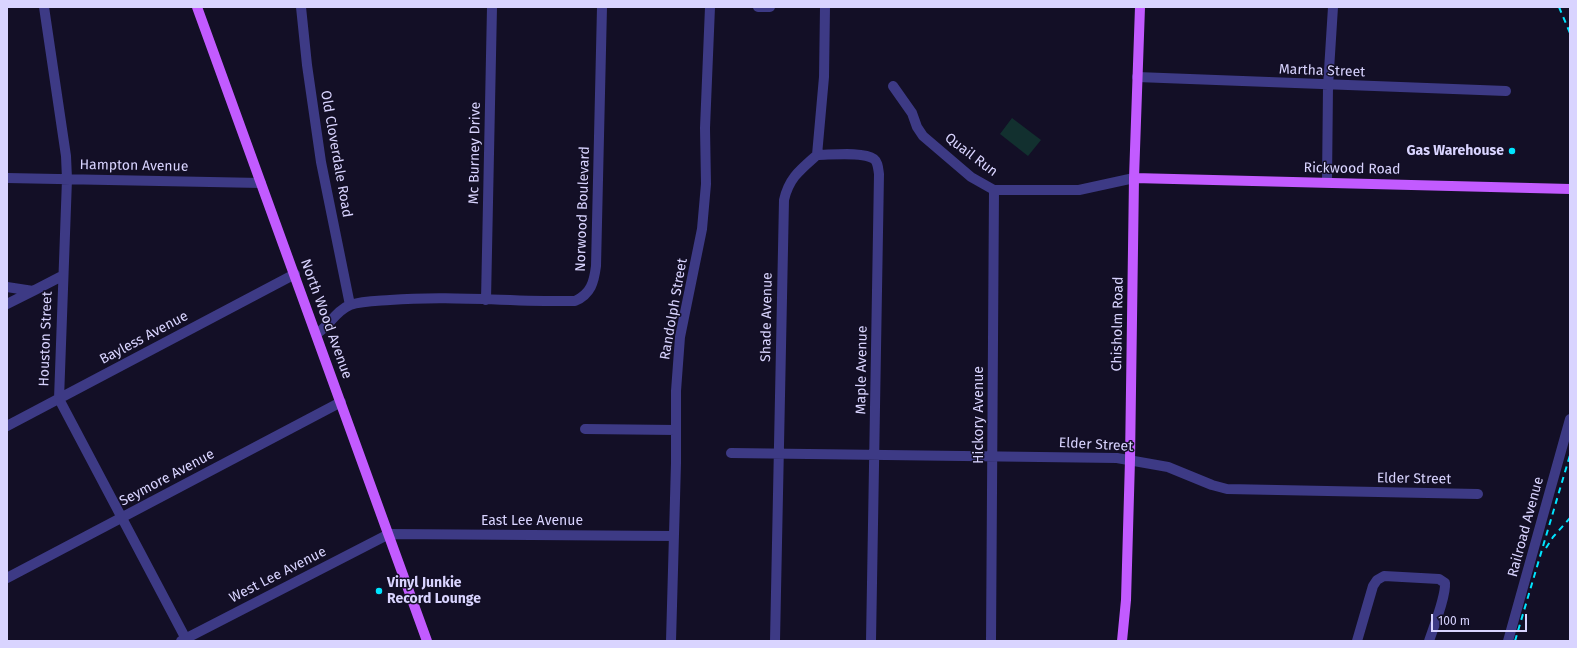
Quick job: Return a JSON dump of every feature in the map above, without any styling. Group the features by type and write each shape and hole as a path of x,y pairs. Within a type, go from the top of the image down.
{"main road":[{"name":"North Wood Avenue","path":"197,7 427,641"},
{"name":"Chisholm Road","path":"1122,641 1126,600 1130,460 1134,178 1140,7"},
{"name":"Rickwood Road","path":"1134,178 1570,188"}],"street":[{"name":"Houston Street","path":"44,7 66,156 67,179 62,276 59,399 184,640"},
{"name":"Old Cloverdale Road","path":"301,7 307,65 321,162 350,305"},
{"name":"Mc Burney Drive","path":"486,300 492,7"},
{"name":"Norwood Boulevard","path":"350,305 411,298 575,301 583,298 592,286 596,266 602,7"},
{"name":"Randolph Street","path":"672,641 676,391 680,337 702,229 706,184 705,128 710,7"},
{"path":"758,7 770,7"},
{"path":"816,155 824,77 825,7"},
{"path":"1327,182 1328,86 1333,7"},
{"name":"Martha Street","path":"1137,77 1328,86 1506,91"},
{"name":"Quail Run","path":"893,86 912,113 917,127 923,136 971,177 994,190 1079,190 1134,178"},
{"name":"Shade Avenue","path":"775,641 784,200 787,186 794,176 816,155"},
{"name":"Maple Avenue","path":"816,155 867,156 874,159 878,165 875,454 871,641"},
{"name":"Hampton Avenue","path":"7,178 261,183"},
{"name":"Hickory Avenue","path":"991,641 994,190"},
{"name":"Bayless Avenue","path":"7,426 295,274"},
{"path":"7,304 62,276"},
{"path":"7,288 33,290"},
{"path":"316,334 321,331 340,311 350,305"},
{"name":"Seymore Avenue","path":"7,578 341,402"},
{"name":"Railroad Avenue","path":"1508,641 1570,420"},
{"path":"585,429 676,430"},
{"name":"Elder Street","path":"731,453 993,455 1118,458 1168,468 1212,485 1228,489 1478,494"},
{"name":"East Lee Avenue","path":"389,534 674,536"},
{"name":"West Lee Avenue","path":"184,640 389,534"},
{"path":"1358,641 1373,586 1377,580 1384,576 1439,578 1445,583 1446,591 1442,599 1430,641"}],"green space":[{"path":"1012,118 1041,140 1028,156 1000,134"}],"railway":[{"path":"1559,7 1570,33"},
{"path":"1515,641 1570,455"},
{"path":"1546,548 1553,537 1570,518"}],"place":[{"name":"Gas Warehouse","path":"1512,151"},
{"name":"Vinyl Junkie Record Lounge","path":"379,591"}]}
